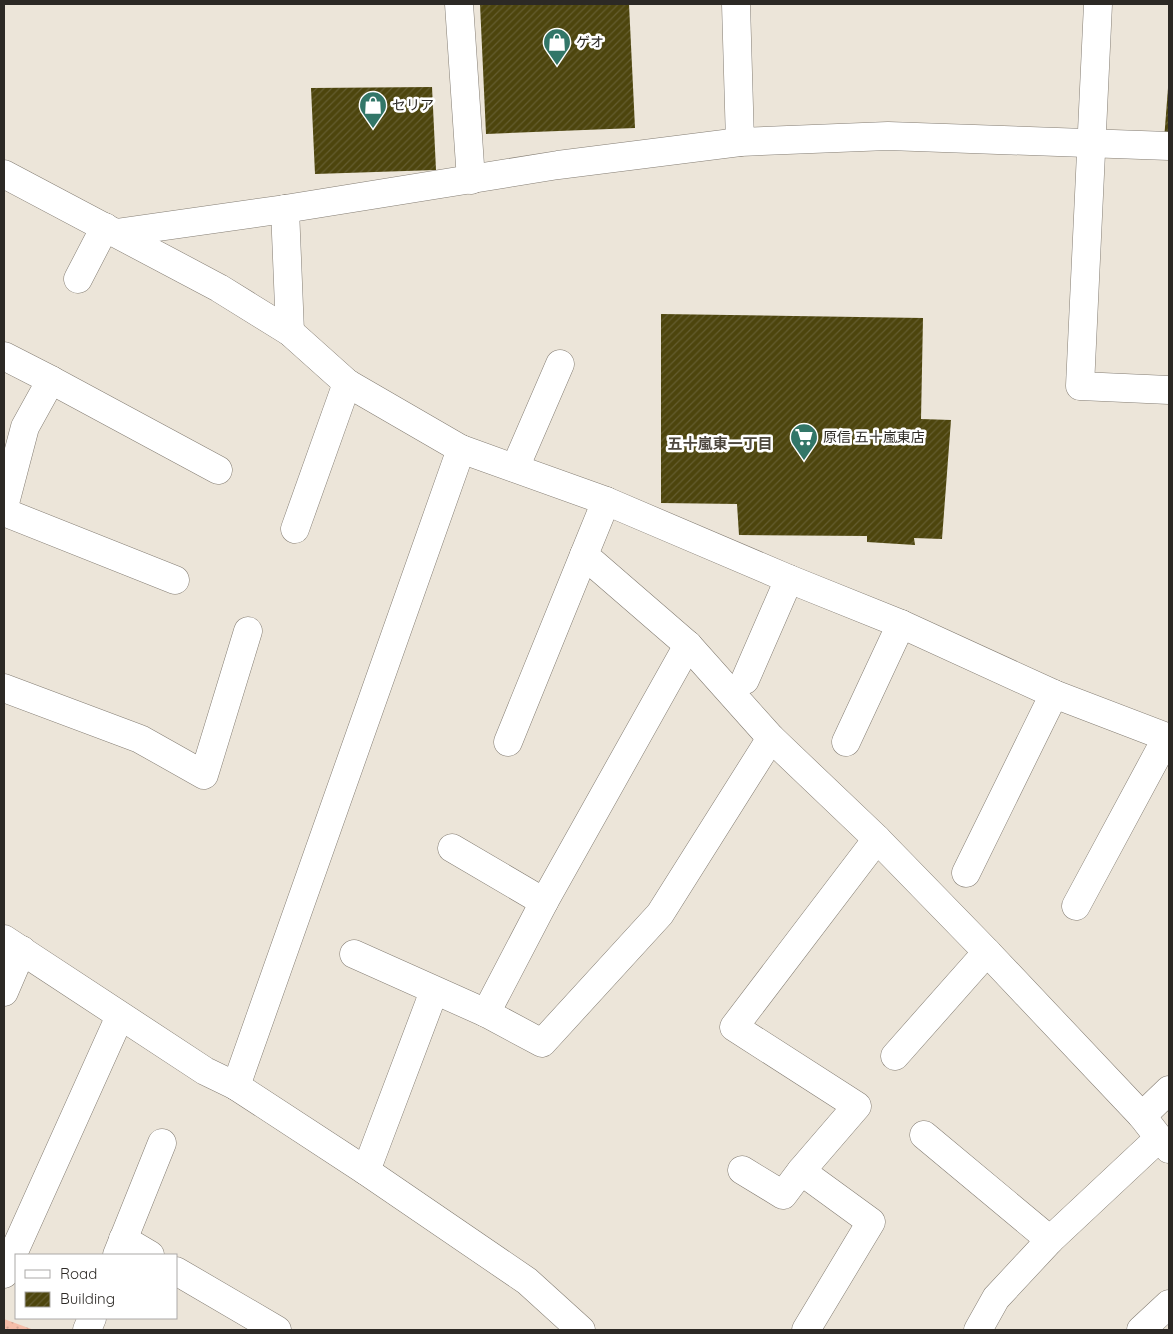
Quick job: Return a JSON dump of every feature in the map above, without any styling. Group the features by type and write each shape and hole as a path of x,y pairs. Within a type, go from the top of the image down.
{"street":[{"path":"459,4 471,180"},
{"path":"736,4 740,142"},
{"path":"1098,4 1080,386 1169,390"},
{"path":"110,230 285,209 558,165 740,142 888,136 1169,146"},
{"path":"4,174 219,288 290,332 347,383 461,449 606,501 789,579 901,624 1054,694 1168,738 1076,906"},
{"path":"285,209 290,332"},
{"path":"78,279 110,230"},
{"path":"4,356 218,470"},
{"path":"515,468 560,364"},
{"path":"4,507 25,427 51,380"},
{"path":"295,530 347,383"},
{"path":"236,1086 461,449"},
{"path":"508,742 606,501"},
{"path":"4,512 174,580"},
{"path":"584,555 688,645 771,738 877,839 987,952 1142,1116 1164,1144 1050,1240 996,1298 978,1330"},
{"path":"745,680 789,579"},
{"path":"846,742 901,624"},
{"path":"4,688 140,739 204,775 248,631"},
{"path":"486,1013 544,902 688,645"},
{"path":"966,873 1054,694"},
{"path":"354,954 486,1013 542,1043 660,914 771,738"},
{"path":"742,1170 783,1195 801,1171 857,1106 734,1027 877,839"},
{"path":"452,848 544,902"},
{"path":"4,992 13,944 205,1071 236,1086 366,1171 527,1281 576,1329"},
{"path":"895,1056 987,952"},
{"path":"366,1171 434,991"},
{"path":"4,1274 120,1016"},
{"path":"1142,1116 1169,1090"},
{"path":"924,1135 1050,1240"},
{"path":"146,1254 120,1247 162,1143"},
{"path":"801,1171 871,1222 806,1330"},
{"path":"178,1272 276,1330"},
{"path":"1141,1330 1169,1304"}],"shaded area":[{"path":"4,1319 34,1330 4,1330"}],"building":[{"name":"ゲオ","path":"480,4 629,4 635,128 486,134"},
{"name":"セリア","path":"432,87 436,170 315,174 311,88"},
{"path":"1168,88 1169,140 1164,140"},
{"name":"原信 五十嵐東店","path":"661,314 923,318 921,419 951,420 942,539 914,538 915,545 867,542 867,536 739,535 737,504 661,503"}],"place":[{"name":"ゲオ","path":"557,66"},
{"name":"セリア","path":"373,129"},
{"name":"原信 五十嵐東店","path":"804,461"}],"district":[{"name":"五十嵐東一丁目","path":"720,444"}]}
